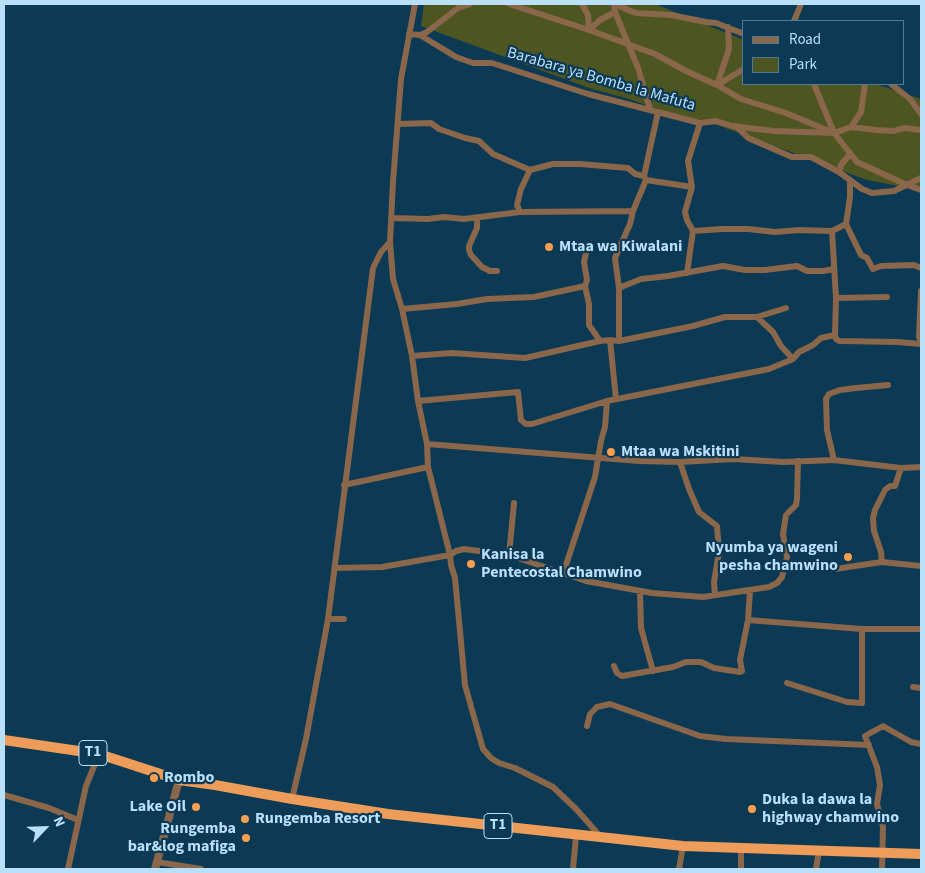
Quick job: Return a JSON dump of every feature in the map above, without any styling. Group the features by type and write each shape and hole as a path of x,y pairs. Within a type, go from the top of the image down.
{"highway":[{"name":"T1","path":"4,740 100,754 179,780 388,814 576,836 683,846 921,854"}],"street":[{"path":"415,4 401,79 390,242 393,279 412,356 418,401 427,444 428,467 455,578 465,685 483,749 491,758 499,764 515,768 553,787 601,837"},
{"path":"420,35 427,32 458,8 470,4"},
{"path":"509,4 655,54 686,72 717,84 741,100 765,105 834,133 851,127 894,131 904,128 921,130"},
{"path":"582,4 588,15 589,30"},
{"path":"650,109 629,44 615,12 615,4 636,13 670,15 716,23 742,33"},
{"path":"794,20 801,4"},
{"path":"589,30 600,20 615,12"},
{"path":"717,84 729,49 728,27"},
{"name":"Barabara ya Bomba la Mafuta","path":"409,34 420,35 456,57 473,63 492,63 588,94 700,123 716,121 736,126 774,131 834,133"},
{"path":"717,84 742,70"},
{"path":"814,85 834,133 857,162 921,190"},
{"path":"851,127 861,112 866,85"},
{"path":"892,85 910,99 921,114"},
{"path":"619,341 619,288 615,258 630,224 645,178 658,112"},
{"path":"802,119 806,127 802,132"},
{"path":"398,124 431,123 440,129 465,138 479,140 492,154 530,170 553,164 628,168 635,174 645,178 692,188"},
{"path":"687,273 693,231 685,212 692,188 688,161 700,123"},
{"path":"736,126 748,138 792,157 811,156 839,172 850,182 872,192 894,191 921,178"},
{"path":"839,172 841,165 850,154"},
{"path":"520,212 517,204 521,189 530,170"},
{"path":"850,182 846,224 861,255 867,258 873,269 881,266 914,265 921,268"},
{"path":"391,218 428,219 444,217 464,220 520,212 633,211"},
{"path":"477,217 477,228 469,250 482,267 490,271 497,271"},
{"path":"693,231 731,229 775,232 799,230 832,231 846,224"},
{"path":"832,231 836,298 836,339 839,341 921,342 919,337 921,291"},
{"path":"292,799 306,739 328,619 373,268 381,252 390,242"},
{"path":"586,253 584,262 587,280 585,286 589,304 589,325 600,341"},
{"path":"619,288 641,279 723,266 765,270 796,266 807,271 834,269"},
{"path":"402,310 487,299 534,297 585,286"},
{"path":"836,298 887,297"},
{"path":"412,356 452,352 525,358 600,341 619,341 693,326 725,317 757,316 786,308"},
{"path":"757,316 773,332 781,346 793,359"},
{"path":"418,401 518,392 521,420 526,424 607,401 770,369 793,359 798,352 813,345 821,338 835,335"},
{"path":"610,340 616,399"},
{"path":"834,460 827,430 826,399 829,394 848,389 888,385"},
{"path":"563,574 595,477 605,427 607,401"},
{"path":"427,444 618,460 680,462 734,459 834,460 901,468 921,467"},
{"path":"335,568 382,567 450,555 456,550 464,549 509,556 586,581 640,592 703,597 769,588 778,583 782,577 787,558 784,534 786,515 796,504 798,461"},
{"path":"680,462 699,512 717,526 719,552 714,582 714,595"},
{"path":"344,485 428,467"},
{"path":"882,562 881,552 874,531 874,510 884,490 890,486 895,486 901,468"},
{"path":"509,556 514,503"},
{"path":"835,569 882,562 921,566"},
{"path":"614,666 617,673 622,676 673,667 686,662 701,662 714,668 740,672 742,670 740,660 748,620 750,591"},
{"path":"640,592 641,628 653,671"},
{"path":"328,619 344,619"},
{"path":"748,620 862,629 921,629"},
{"path":"787,683 847,702 862,703 862,629"},
{"path":"913,687 921,688"},
{"path":"587,726 590,714 597,707 610,704 700,736 726,739 869,745"},
{"path":"882,869 883,827 877,804 880,785 877,767 865,736 883,726 911,742 921,744"},
{"path":"68,869 86,786 100,754"},
{"path":"179,780 156,866 201,869"},
{"path":"4,795 49,808 78,820"},
{"path":"573,869 576,836"},
{"path":"679,869 683,846"},
{"path":"741,848 741,869"},
{"path":"816,869 819,851"}],"green space":[{"path":"424,4 655,4 742,39 742,85 879,85 921,99 921,186 898,186 867,180 709,122 664,111 589,88 421,26"}],"place":[{"name":"Mtaa wa Kiwalani","path":"549,247"},
{"name":"Mtaa wa Mskitini","path":"611,452"},
{"name":"Nyumba ya wageni pesha chamwino","path":"848,557"},
{"name":"Kanisa la Pentecostal Chamwino","path":"471,564"},
{"name":"Rombo","path":"154,778"},
{"name":"Lake Oil","path":"196,807"},
{"name":"Duka la dawa la highway chamwino","path":"752,809"},
{"name":"Rungemba Resort","path":"245,819"},
{"name":"Rungemba bar&log mafiga","path":"246,838"}]}
